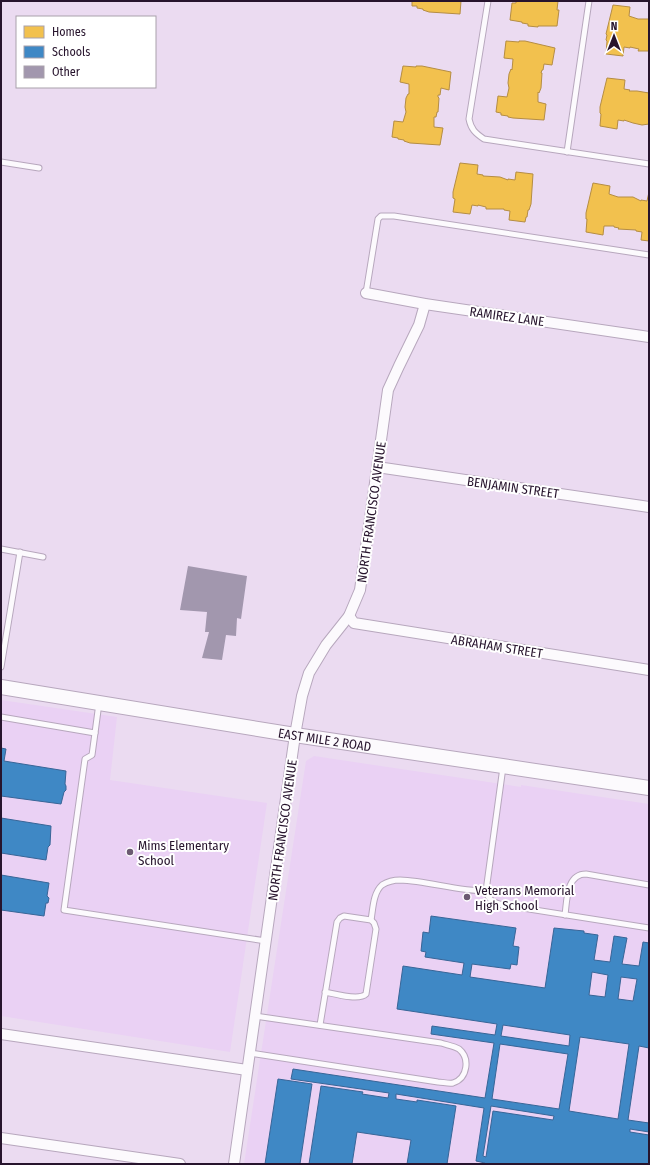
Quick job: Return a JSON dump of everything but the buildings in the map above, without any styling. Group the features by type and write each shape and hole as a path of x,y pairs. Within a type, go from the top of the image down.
{"main road":[{"name":"EAST MILE 2 ROAD","path":"1,687 295,735 649,788"}],"street":[{"name":"RAMIREZ LANE","path":"366,293 425,304 649,337"},
{"name":"NORTH FRANCISCO AVENUE","path":"234,1164 295,735 302,696 310,673 326,644 349,616 360,590 388,390 419,325 425,304"},
{"name":"BENJAMIN STREET","path":"377,467 649,507"},
{"name":"ABRAHAM STREET","path":"349,616 354,623 649,670"},
{"path":"1,1034 247,1070"},
{"path":"1,1138 180,1164"}],"lane":[{"path":"488,1 469,119 471,128 476,134 484,138 649,164"},
{"path":"567,152 589,1"},
{"path":"1,162 39,168"},
{"path":"366,293 378,219 381,216 402,217 649,255"},
{"path":"1,549 43,557"},
{"path":"1,667 20,552"},
{"path":"99,703 92,755 85,759 64,910 266,941"},
{"path":"1,717 95,733"},
{"path":"503,766 486,891 487,896 497,904 649,928"},
{"path":"565,915 571,882 577,876 586,874 649,885"},
{"path":"371,920 376,893 382,886 391,881 406,881 470,891 486,891"},
{"path":"320,1025 325,992 338,919 344,916 371,920 376,929 366,994 359,998 325,992"},
{"path":"250,1053 452,1083 463,1075 466,1068 464,1055 458,1048 441,1043 255,1016"}],"shaded area":[{"name":"Mims Elementary School","path":"1,700 117,717 110,780 267,803 230,1052 1,1016"},
{"name":"Veterans Memorial High School","path":"314,756 521,787 521,785 649,804 649,1164 244,1164 306,761"}],"place":[{"name":"Mims Elementary School","path":"130,852"},
{"name":"Veterans Memorial High School","path":"467,897"}]}
